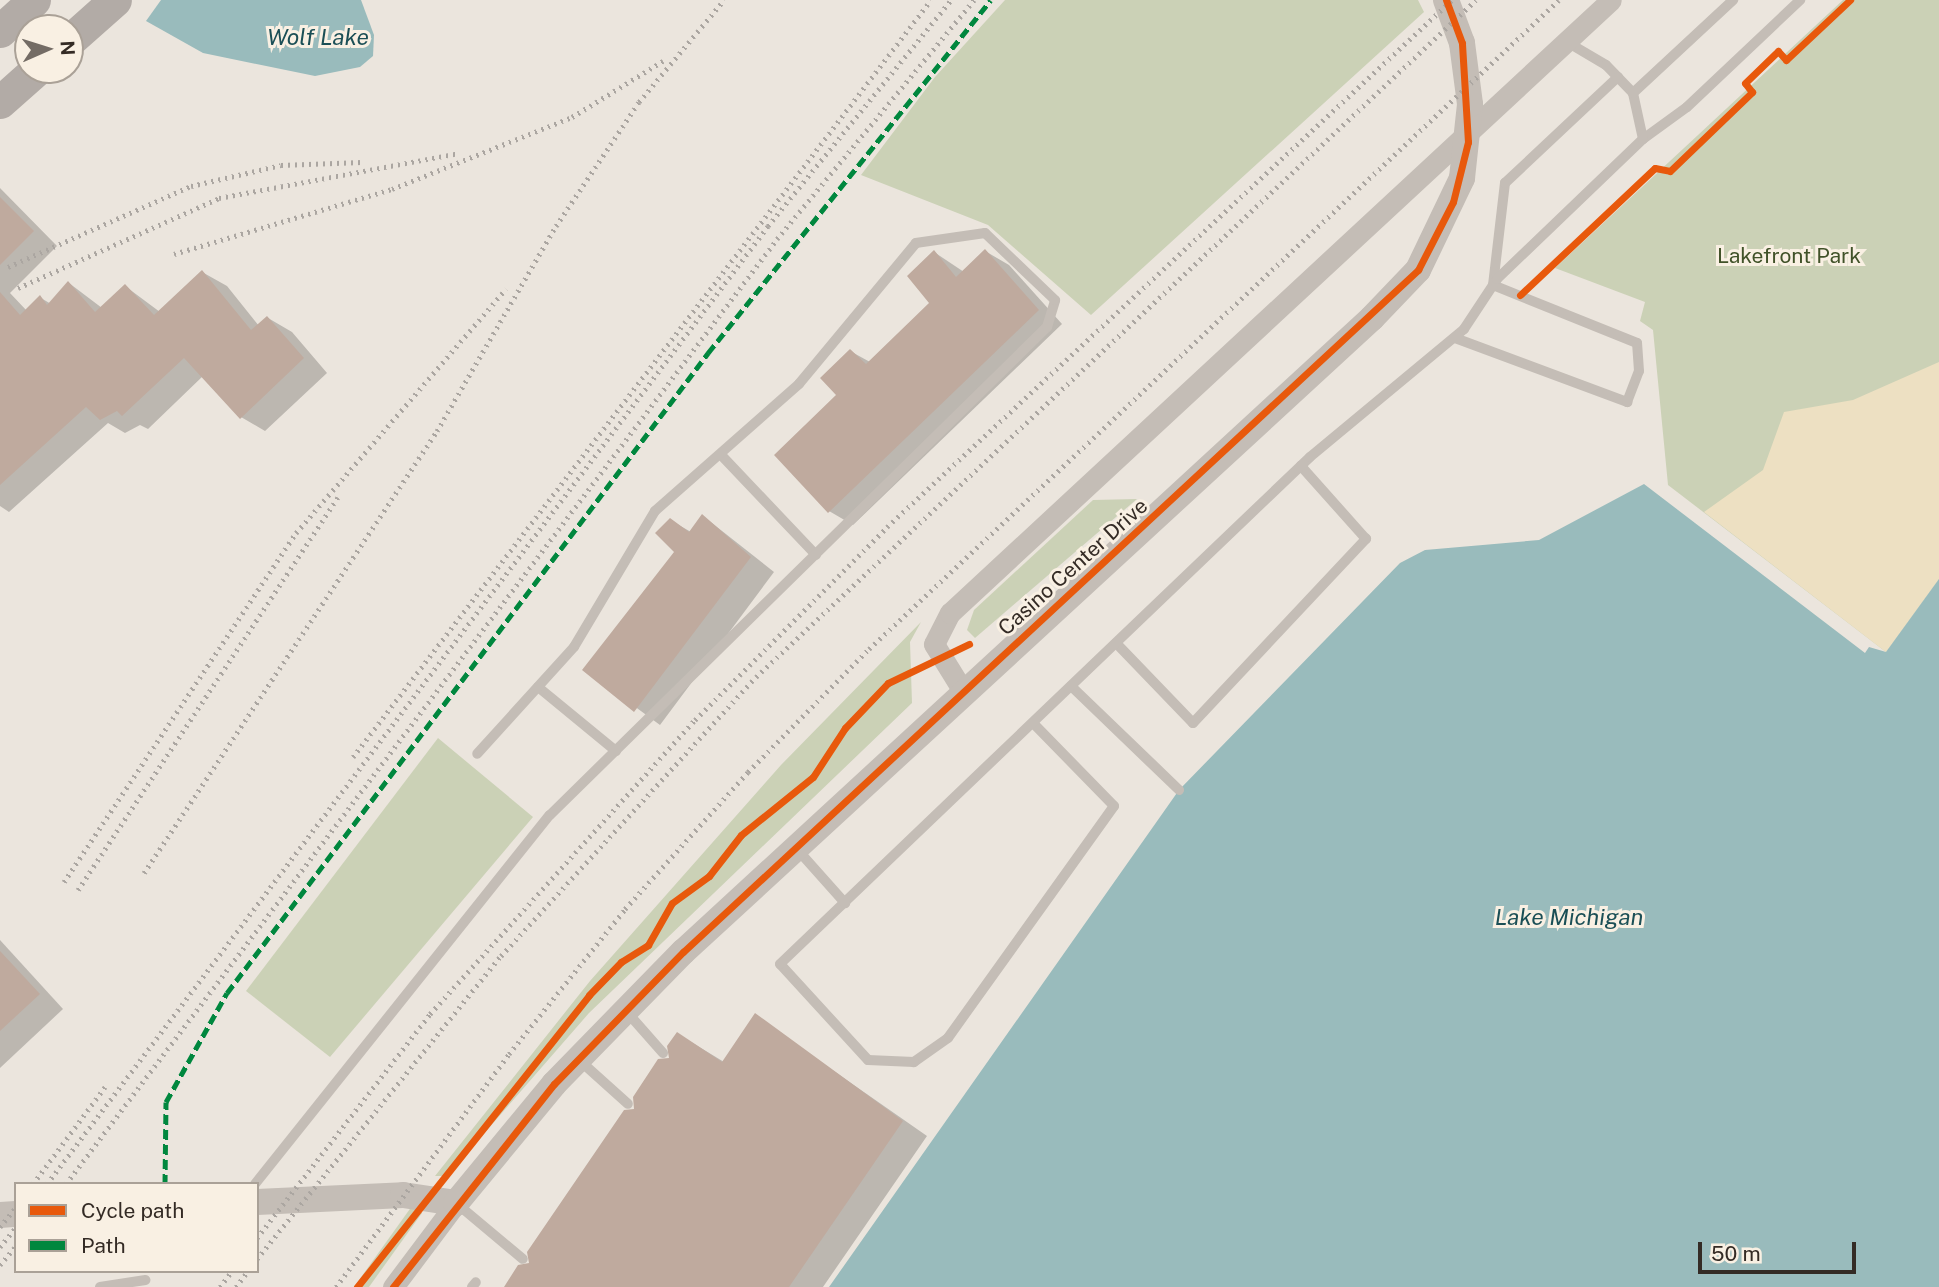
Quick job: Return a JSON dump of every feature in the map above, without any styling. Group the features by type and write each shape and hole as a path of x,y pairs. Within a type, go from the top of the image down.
{"main road":[{"path":"0,31 34,0"},
{"path":"84,28 115,0"},
{"path":"0,102 20,84"}],"street":[{"name":"Casino Center Drive","path":"393,1287 456,1203 578,1059 626,1011 963,691 1372,318 1418,270 1462,178 1470,104 1462,43 1446,0"},
{"path":"963,691 936,654 942,621 1611,0"},
{"path":"259,1202 403,1195 456,1203"}],"lane":[{"path":"1633,93 1733,0"},
{"path":"1033,723 1114,806 965,1018 924,1058 899,1064 867,1060 780,964 1301,466 1455,338 1493,285 1643,139 1687,107 1800,0"},
{"path":"1567,42 1618,77 1633,93 1643,139"},
{"path":"1493,285 1505,184 1618,77"},
{"path":"257,1182 541,825 1047,327 1055,300 985,233 916,243 799,384 723,457 655,511 574,647 477,754"},
{"path":"1455,338 1627,402 1639,371 1637,343 1493,285"},
{"path":"723,457 816,555"},
{"path":"1116,643 1193,723 1366,540 1301,466"},
{"path":"1071,686 1179,790"},
{"path":"538,687 616,751"},
{"path":"796,848 845,903"},
{"path":"626,1011 663,1053"},
{"path":"578,1059 628,1104"},
{"path":"456,1203 523,1259"},
{"path":"100,1287 145,1280"}],"green space":[{"path":"1005,0 1418,0 1424,12 1091,315 988,225 861,175 935,77"},
{"name":"Lakefront Park","path":"1843,0 1939,0 1939,579 1886,652 1668,485 1653,330 1640,321 1645,302 1555,268"},
{"path":"1137,499 975,638 967,630 974,610 1093,500"},
{"path":"921,622 910,642 912,703 589,1013 447,1176 435,1176 590,981 781,765"},
{"path":"438,738 533,817 330,1057 246,991"},
{"path":"412,1206 422,1213 369,1287 354,1287"}],"sand":[{"path":"1939,362 1939,579 1886,652 1704,512 1763,470 1784,412 1853,400"}],"water":[{"name":"Wolf Lake","path":"161,0 361,0 374,35 373,56 360,67 315,76 203,53 146,21"},
{"name":"Lake Michigan","path":"1644,484 1865,653 1869,647 1886,652 1939,579 1939,1287 829,1287 1179,790 1400,563 1425,550 1539,540"}],"building":[{"path":"0,197 34,231 0,265"},
{"path":"985,249 1039,310 828,513 774,455 836,395 820,378 850,349 866,364 929,303 907,276 934,250 956,277"},
{"path":"202,270 251,330 267,316 304,358 240,419 184,358 122,416 117,411 100,420 86,407 0,485 0,292 20,315 40,295 47,305 68,281 95,312 125,284 154,315"},
{"path":"702,514 751,557 634,712 582,670 674,552 655,533 670,518 689,532"},
{"path":"0,951 40,994 0,1031"},
{"path":"755,1013 903,1121 789,1287 504,1287 518,1265 529,1263 527,1252 624,1110 634,1109 633,1097 658,1059 669,1058 667,1046 677,1032 722,1062"}],"railway":[{"path":"144,873 437,431 556,226 639,102 724,0"},
{"path":"353,757 931,0"},
{"path":"49,1182 768,226 951,0"},
{"path":"68,1182 777,239 974,0"},
{"path":"259,1235 430,1014 695,720 887,527 1452,0"},
{"path":"259,1257 501,956 756,677 1476,0"},
{"path":"336,1287 509,1054 625,909 748,772 869,649 1559,0"},
{"path":"174,254 392,189 572,117 663,61"},
{"path":"18,288 219,198 459,153"},
{"path":"8,267 191,186 281,165 362,162"},
{"path":"64,882 296,533 506,289"},
{"path":"78,890 338,497"},
{"path":"34,1182 105,1087"},
{"path":"0,1227 14,1210"},
{"path":"0,1247 14,1230"},
{"path":"0,1265 14,1248"},
{"path":"220,1287 230,1273"},
{"path":"236,1287 246,1273"}],"marked path":[{"path":"165,1182 166,1102 227,993 708,353 991,0"}],"cycle path":[{"path":"393,1287 554,1084 683,952 1418,270 1453,202 1468,142 1462,43 1446,0"},
{"path":"1520,295 1655,168 1670,171 1752,92 1745,83 1778,51 1786,60 1850,0"},
{"path":"357,1287 589,995 621,962 648,945 672,903 709,876 741,835 813,777 845,728 888,683 969,644"}]}
